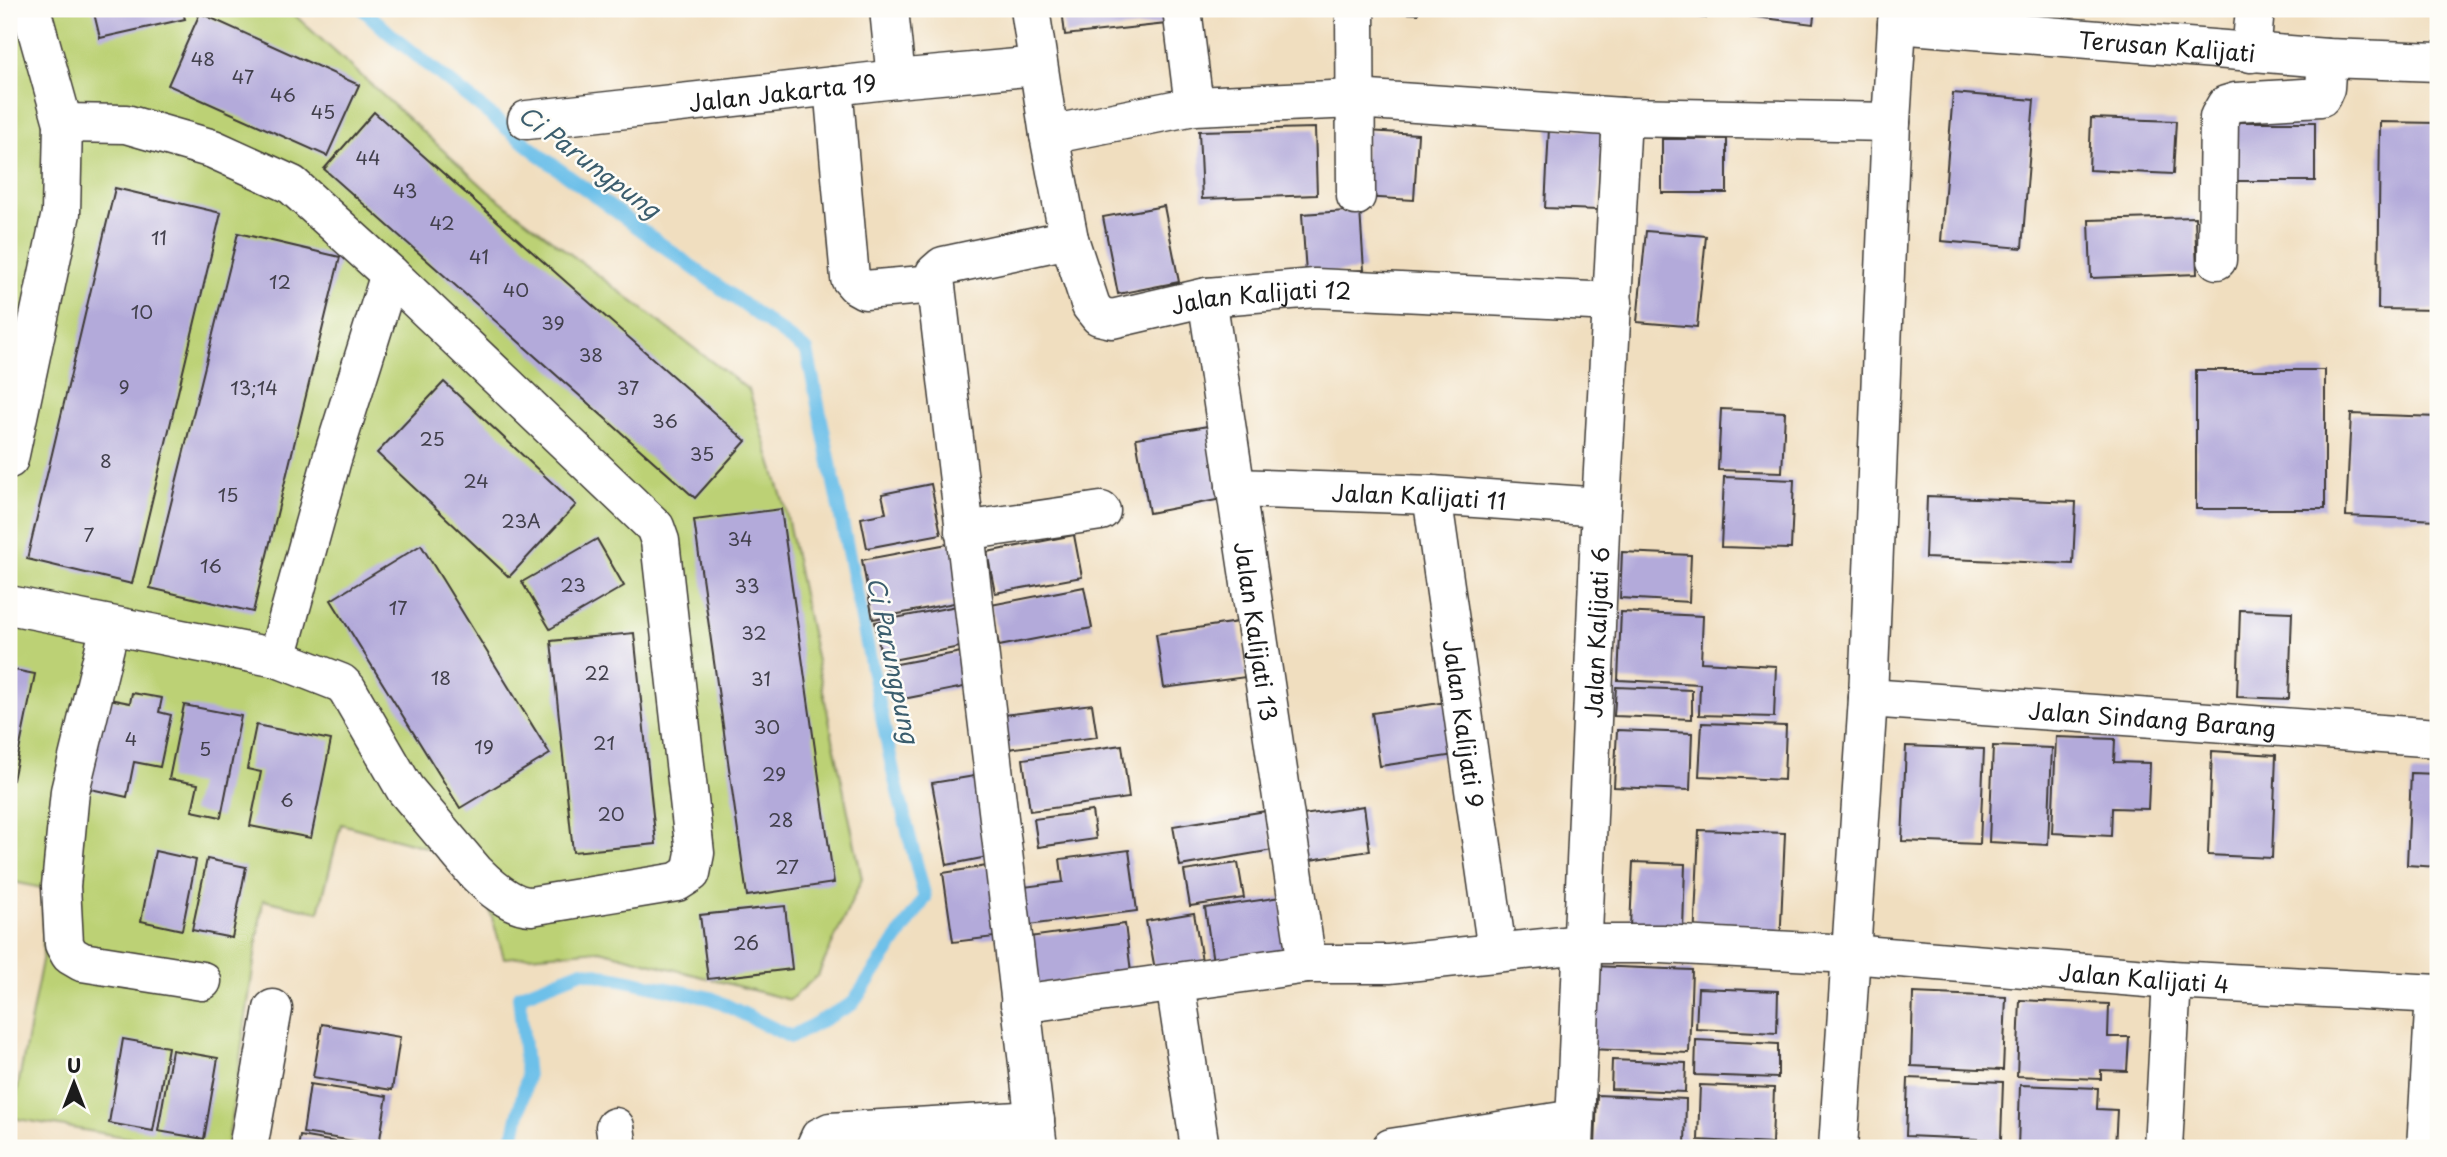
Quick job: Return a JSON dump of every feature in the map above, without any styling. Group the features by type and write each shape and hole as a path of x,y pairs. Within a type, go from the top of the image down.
{"street":[{"path":"9,459 61,213 63,123 31,9"},
{"path":"888,9 896,79"},
{"name":"Jalan Kalijati 12","path":"1030,9 1049,135 1069,239 1091,306 1105,318 1112,319 1207,297 1315,288 1613,302"},
{"path":"1182,9 1194,106"},
{"path":"1355,9 1356,196"},
{"path":"2251,52 2255,9"},
{"path":"1838,1148 1868,698 1897,17"},
{"name":"Terusan Kalijati","path":"1897,17 2251,52 2438,62"},
{"path":"2217,260 2219,117 2226,105 2236,102 2322,97 2327,58"},
{"name":"Jalan Jakarta 19","path":"527,120 1038,66"},
{"path":"833,86 850,278 865,290 935,285"},
{"path":"1049,135 1194,106 1355,99 1622,117 1891,122"},
{"name":"Jalan Kalijati 6","path":"1575,1133 1601,507 1622,117"},
{"path":"9,605 277,658 341,683 405,789 475,872 517,904 531,906 677,882 691,873 695,853 660,541 654,527 292,184 213,149 126,124 63,123"},
{"path":"815,1148 820,1137 830,1132 1036,1134 935,273 943,266 1069,239"},
{"path":"277,658 332,459 390,274"},
{"name":"Jalan Kalijati 13","path":"1207,297 1307,964"},
{"name":"Jalan Kalijati 11","path":"1235,488 1432,495 1601,507"},
{"name":"Jalan Kalijati 9","path":"1432,495 1497,951"},
{"path":"964,531 1101,511"},
{"path":"110,626 70,791 61,886 64,944 70,954 82,962 202,981"},
{"name":"Jalan Sindang Barang","path":"1868,698 2438,738"},
{"name":"Jalan Kalijati 4","path":"1020,1004 1307,964 1389,964 1582,944 1662,944 1850,954 2172,980 2437,994"},
{"path":"2163,1148 2172,980"},
{"path":"1175,983 1200,1148"},
{"path":"2426,1148 2437,994"},
{"path":"248,1148 273,1009"},
{"path":"1391,1148 1575,1133"}],"green space":[{"path":"9,9 288,9 489,192 749,390 785,507 862,879 818,975 790,1000 600,950 504,958 486,897 429,848 341,824 319,912 263,900 227,1148 190,1148 12,1118 43,955 42,888 9,881"}],"building":[{"path":"93,9 182,9 185,19 100,38"},
{"path":"1062,9 1165,9 1166,24 1065,35"},
{"path":"1418,9 1418,14 1368,11"},
{"path":"1644,9 1707,9 1706,18"},
{"path":"1732,9 1815,9 1813,24 1731,14"},
{"path":"200,13 359,85 327,156 168,85"},
{"path":"1953,93 2034,100 2022,248 1941,241"},
{"path":"374,112 746,441 695,498 324,169"},
{"path":"2091,118 2176,121 2173,174 2089,170"},
{"path":"2236,122 2315,122 2315,181 2236,181"},
{"path":"2380,122 2438,123 2438,310 2378,309"},
{"path":"1315,128 1317,195 1202,199 1199,131"},
{"path":"1549,128 1602,131 1598,210 1545,208"},
{"path":"1367,131 1418,134 1414,200 1362,197"},
{"path":"1662,139 1727,139 1727,193 1662,193"},
{"path":"115,188 221,213 132,584 27,559"},
{"path":"1164,206 1179,282 1118,294 1103,217"},
{"path":"1360,210 1364,270 1306,274 1302,214"},
{"path":"2195,217 2197,274 2091,278 2089,220"},
{"path":"1646,231 1706,236 1697,327 1637,322"},
{"path":"238,233 340,257 253,612 150,588"},
{"path":"2196,370 2325,370 2325,509 2196,509"},
{"path":"444,382 576,505 509,577 377,453"},
{"path":"1721,409 1785,412 1782,472 1718,470"},
{"path":"2351,414 2438,417 2438,520 2346,516"},
{"path":"1214,425 1227,498 1149,513 1136,438"},
{"path":"1724,477 1794,480 1791,549 1721,547"},
{"path":"931,484 941,534 867,548 861,518 886,513 882,494"},
{"path":"1927,496 2076,502 2073,564 1925,558"},
{"path":"781,509 834,883 747,896 694,520"},
{"path":"1074,535 1082,577 995,593 987,552"},
{"path":"597,539 624,586 550,629 522,582"},
{"path":"953,543 964,601 873,619 862,560"},
{"path":"421,545 550,754 460,808 331,600"},
{"path":"1622,552 1691,555 1689,602 1620,598"},
{"path":"1084,587 1092,628 999,646 991,605"},
{"path":"962,605 970,645 882,662 875,622"},
{"path":"2240,610 2292,612 2289,699 2237,697"},
{"path":"1621,612 1703,616 1701,662 1776,666 1774,717 1699,715 1700,684 1618,680"},
{"path":"1238,622 1246,677 1164,688 1156,634"},
{"path":"634,633 656,844 573,852 551,641"},
{"path":"972,650 979,684 893,701 886,666"},
{"path":"9,669 35,674 13,780 9,779"},
{"path":"1616,687 1692,690 1692,719 1614,716"},
{"path":"132,693 162,698 159,712 171,715 160,767 134,762 127,797 86,788 104,698 130,703"},
{"path":"1447,702 1455,755 1380,766 1372,713"},
{"path":"1092,704 1097,737 1000,750 996,716"},
{"path":"184,705 241,716 221,817 192,811 198,784 169,779"},
{"path":"1702,723 1786,726 1784,780 1699,776"},
{"path":"256,725 331,740 311,838 250,826 261,772 247,769"},
{"path":"1617,730 1692,733 1690,790 1614,787"},
{"path":"2056,737 2115,739 2114,762 2150,763 2148,809 2112,808 2111,836 2052,833"},
{"path":"1122,745 1129,798 1030,811 1023,759"},
{"path":"1906,746 1984,749 1980,844 1902,841"},
{"path":"1993,746 2052,748 2048,845 1989,842"},
{"path":"2212,751 2276,755 2272,858 2208,855"},
{"path":"2411,773 2438,774 2438,867 2407,865"},
{"path":"981,775 997,855 947,865 932,783"},
{"path":"1364,806 1370,851 1303,861 1296,816"},
{"path":"1092,811 1096,839 1038,847 1034,819"},
{"path":"1266,811 1273,850 1180,866 1173,826"},
{"path":"1699,830 1785,833 1780,946 1694,942"},
{"path":"1129,850 1137,911 1021,926 1016,888 1063,882 1060,859"},
{"path":"155,851 196,860 182,930 141,921"},
{"path":"207,859 246,867 232,938 192,930"},
{"path":"1633,862 1685,864 1683,930 1630,927"},
{"path":"1238,863 1244,898 1190,906 1184,871"},
{"path":"993,865 1003,936 953,942 943,873"},
{"path":"1281,897 1289,951 1213,962 1205,908"},
{"path":"785,906 792,969 708,979 700,915"},
{"path":"1194,913 1203,967 1156,975 1146,921"},
{"path":"1125,924 1131,972 1035,985 1029,937"},
{"path":"1593,966 1692,970 1689,1053 1589,1049"},
{"path":"1698,988 1778,991 1777,1033 1696,1029"},
{"path":"1913,993 2006,997 2003,1070 1911,1066"},
{"path":"2020,1000 2109,1004 2108,1037 2129,1037 2127,1071 2101,1070 2101,1079 2017,1076"},
{"path":"322,1024 400,1037 392,1090 313,1077"},
{"path":"123,1039 168,1047 153,1131 109,1123"},
{"path":"1696,1040 1778,1044 1778,1078 1695,1075"},
{"path":"172,1050 218,1058 204,1139 158,1131"},
{"path":"1612,1060 1686,1063 1685,1092 1611,1089"},
{"path":"1908,1078 2003,1082 2001,1140 1906,1136"},
{"path":"310,1084 387,1096 379,1145 303,1133"},
{"path":"1700,1085 1774,1088 1772,1144 1698,1140"},
{"path":"2020,1085 2098,1088 2097,1109 2117,1110 2115,1148 2018,1148"},
{"path":"1597,1095 1686,1099 1685,1148 1595,1148"},
{"path":"300,1136 366,1147 366,1148 298,1148"}],"waterway":[{"name":"Ci Parungpung","path":"363,9 546,160 807,351 894,776 925,898 852,1004 791,1037 711,998 582,971 519,996 527,1077 511,1148"}]}
